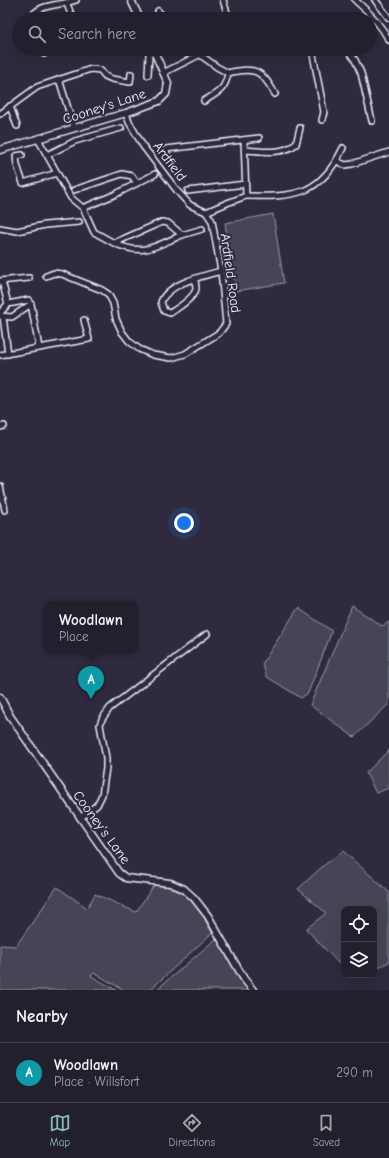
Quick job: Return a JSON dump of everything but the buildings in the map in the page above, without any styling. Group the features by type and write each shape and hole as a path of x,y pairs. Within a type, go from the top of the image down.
{"street":[{"path":"53,0 55,6"},
{"path":"34,12 40,8 67,4 76,0"},
{"path":"131,0 137,12"},
{"path":"223,0 227,12"},
{"path":"355,0 367,12"},
{"path":"375,0 389,18"},
{"path":"67,4 70,12"},
{"path":"377,23 389,40"},
{"path":"148,75 149,56"},
{"name":"Cooney's Lane","path":"0,150 126,113 159,101 166,94 168,84 155,56"},
{"path":"163,73 197,56"},
{"path":"202,56 228,73 246,69 254,71 267,80 275,94"},
{"path":"313,56 324,112 322,120"},
{"path":"352,56 361,73 372,122"},
{"path":"0,114 37,86 91,68 100,70 105,76 112,79 130,82 131,74"},
{"path":"204,101 220,92 226,83 228,73"},
{"path":"59,79 74,128"},
{"path":"10,106 17,126"},
{"name":"Ardfield","path":"126,113 129,122 143,146 178,192 190,205 206,212"},
{"path":"47,155 75,142 121,128"},
{"path":"245,150 280,151 289,149 296,144 300,128"},
{"path":"167,158 166,149 259,138"},
{"path":"38,139 71,198 83,208 94,232 114,243 129,249 148,250 182,235 202,229"},
{"path":"244,140 246,196"},
{"path":"206,212 246,196 285,196 304,190 325,178 336,162 343,148"},
{"path":"336,162 345,165 352,164 389,152"},
{"path":"22,155 16,156 17,165 23,183 57,173"},
{"path":"74,190 122,174 132,176 137,184"},
{"path":"83,208 116,194 155,174"},
{"path":"188,191 245,184"},
{"name":"Ardfield Road","path":"46,276 62,274 105,292 111,298 119,326 129,341 146,352 171,358 186,354 219,333 226,324 221,271 212,221 206,212"},
{"path":"0,228 17,231 45,225 79,222"},
{"path":"114,243 162,222 168,223 182,235"},
{"path":"195,279 196,288 192,296 180,307 170,313 164,311 160,302 163,296 171,289 195,279 221,271"},
{"path":"8,304 1,281 29,278"},
{"path":"8,354 1,315 8,304 29,300"},
{"path":"1,315 12,317 30,304 39,348"},
{"path":"0,355 89,339 84,320"},
{"path":"0,486 5,510"},
{"path":"80,818 97,805 102,795 106,758 100,725 106,713 110,708 207,634"},
{"name":"Cooney's Lane","path":"0,697 10,716 119,873 126,878 170,883 184,889 194,898 208,916 244,979 252,990"}],"shaded area":[{"path":"273,214 284,283 236,291 225,223"},
{"path":"352,606 382,626 389,622 389,704 354,737 310,705"},
{"path":"298,608 332,631 308,693 301,698 267,677 262,664"},
{"path":"389,750 389,788 376,793 366,773"},
{"path":"343,851 389,892 389,962 377,968 377,906 341,906 341,966 306,929 326,913 298,889 323,866"},
{"path":"154,885 175,887 189,898 200,910 212,933 150,990 124,990 94,973 91,976 116,990 0,990 0,945 16,946 57,887 87,908 95,894 136,912"},
{"path":"217,938 243,983 249,990 156,990"}],"place":[{"name":"Woodlawn","path":"91,699"}]}
